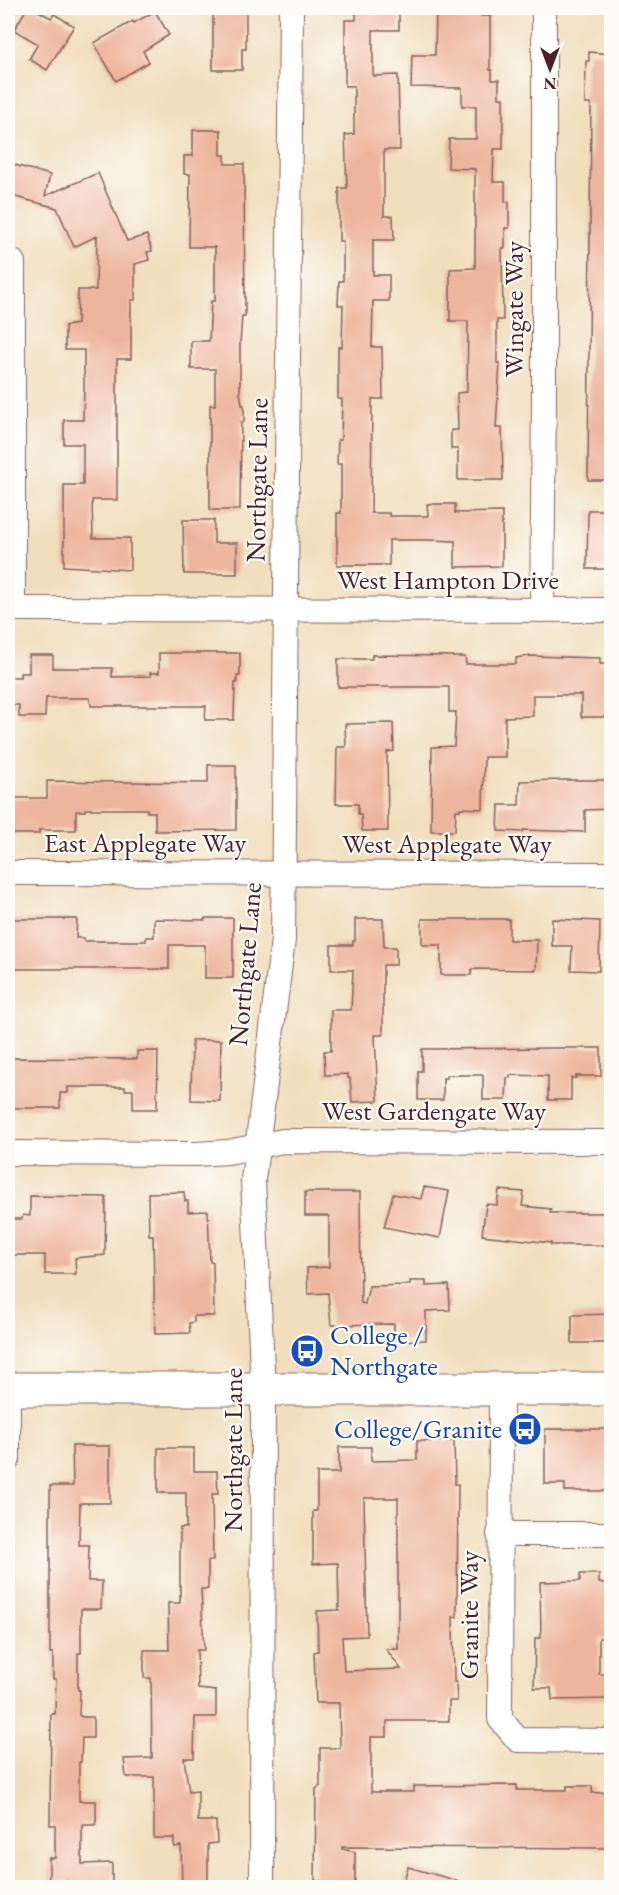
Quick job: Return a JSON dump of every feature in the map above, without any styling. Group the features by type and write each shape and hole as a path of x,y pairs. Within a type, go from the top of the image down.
{"main road":[{"path":"8,1389 612,1389"}],"street":[{"name":"Northgate Lane","path":"262,1887 263,1388 253,1180 283,940 291,8"},
{"name":"Wingate Way","path":"542,610 544,8"},
{"path":"8,261 13,261 10,609"},
{"name":"West Hampton Drive","path":"10,609 612,610"},
{"name":"East Applegate Way","path":"8,873 283,872"},
{"name":"West Applegate Way","path":"283,872 612,874"},
{"name":"West Gardengate Way","path":"8,1153 196,1154 228,1152 283,1141 612,1142"},
{"path":"8,1389 8,1459"},
{"name":"Granite Way","path":"501,1389 500,1719 518,1740 612,1740"},
{"path":"499,1534 612,1534"}],"building":[{"path":"27,8 33,8 51,18 54,14 74,26 47,70 29,59 38,44 14,30"},
{"path":"213,8 246,8 246,49 242,49 242,70 213,70"},
{"path":"356,8 399,8 399,30 373,30 373,76 398,75 400,150 384,150 384,216 393,216 394,240 373,240 373,275 389,275 389,301 373,301 372,347 382,347 383,399 372,399 371,513 389,513 389,516 428,516 427,504 455,504 455,513 502,512 502,566 455,567 455,541 428,540 389,540 389,565 337,565 337,513 341,513 341,464 337,464 338,440 341,440 342,399 338,399 338,347 342,347 343,305 338,305 339,281 343,281 343,241 339,241 339,188 347,188 345,135 354,134 354,86 345,86 345,20 356,20"},
{"path":"436,8 481,8 481,16 490,16 490,70 492,70 492,80 499,80 499,98 503,98 503,149 494,149 493,182 505,182 505,202 509,202 509,228 505,228 505,248 502,248 503,320 497,320 497,363 500,363 496,428 502,428 503,480 458,480 458,449 451,449 451,430 458,430 457,393 467,392 468,321 450,321 450,269 475,268 475,169 448,168 449,139 476,139 476,106 462,106 462,88 411,87 412,55 435,55"},
{"path":"155,11 169,35 143,51 149,62 116,81 94,43"},
{"path":"589,52 612,54 612,480 588,480 591,104 585,104 586,61 589,61"},
{"path":"193,130 221,130 221,155 225,155 225,164 244,164 245,316 242,316 240,344 240,392 242,405 244,405 244,422 241,422 240,510 210,510 210,405 215,405 215,369 191,369 191,341 209,341 211,301 215,301 215,247 189,247 190,174 184,174 184,156 193,156"},
{"path":"8,163 50,175 45,196 98,173 127,241 147,235 152,251 147,252 149,260 135,264 135,300 131,300 131,359 117,359 117,500 92,500 93,538 130,538 130,570 64,566 64,485 83,485 83,444 64,444 64,420 83,420 84,388 84,350 65,350 65,326 77,324 78,290 96,290 97,236 74,247 57,208 8,195"},
{"path":"588,510 612,510 612,569 587,569"},
{"path":"183,520 214,520 214,543 237,543 237,574 184,574"},
{"path":"159,653 240,653 240,676 237,676 237,683 235,683 234,720 205,720 206,706 91,706 90,698 46,698 45,717 19,717 19,705 8,705 8,677 20,677 20,673 29,673 29,655 53,655 53,668 112,668 112,677 151,676 150,673 159,673"},
{"path":"372,655 465,657 466,664 516,664 516,658 529,656 600,658 600,664 612,664 612,717 581,717 581,695 533,695 533,716 505,717 505,757 484,757 483,809 460,808 456,810 455,831 431,831 432,747 454,746 456,712 449,712 449,687 338,687 338,659 372,659"},
{"path":"393,723 394,751 387,752 388,831 362,831 358,804 336,804 337,747 346,747 345,724"},
{"path":"208,765 236,765 236,830 155,831 155,812 147,812 147,809 85,809 85,811 76,811 76,830 39,830 39,834 8,834 8,798 47,798 47,781 208,783"},
{"path":"612,780 612,809 585,810 585,832 498,831 499,805 519,805 520,781"},
{"path":"205,918 233,918 233,978 205,978 205,945 169,945 169,969 8,969 8,938 10,938 11,919 77,919 76,938 84,938 84,941 146,941 146,937 154,937 154,919 205,920"},
{"path":"355,919 383,919 384,947 396,947 396,965 383,965 383,1035 375,1035 378,1101 352,1102 348,1074 325,1075 324,1051 331,1051 331,1010 351,1010 353,970 331,970 331,945 353,945"},
{"path":"422,919 509,919 509,940 537,940 536,970 472,969 471,975 441,975 441,945 422,945"},
{"path":"552,919 600,921 599,971 571,970 572,946 552,946"},
{"path":"192,1040 221,1040 220,1101 191,1100"},
{"path":"601,1048 601,1076 571,1078 571,1100 548,1100 548,1076 510,1075 510,1078 507,1078 506,1100 483,1100 483,1075 446,1075 447,1078 443,1078 443,1100 418,1100 418,1071 422,1071 422,1049"},
{"path":"137,1051 158,1051 157,1109 133,1109 133,1090 125,1090 125,1087 68,1087 68,1093 60,1093 60,1108 8,1108 8,1058 137,1059"},
{"path":"424,1187 449,1191 440,1238 384,1227 393,1194 421,1199"},
{"path":"499,1190 524,1192 522,1206 551,1209 550,1213 612,1213 612,1245 551,1245 551,1243 482,1235 486,1204 497,1205"},
{"path":"184,1192 185,1201 188,1201 188,1212 208,1211 210,1262 213,1262 214,1316 194,1316 194,1322 189,1323 190,1333 155,1334 153,1235 149,1235 148,1193"},
{"path":"305,1192 360,1192 361,1303 365,1304 369,1286 410,1285 410,1281 426,1281 426,1286 449,1285 450,1310 426,1311 426,1340 394,1341 394,1324 331,1325 328,1293 308,1294 307,1268 329,1267 329,1216 305,1216"},
{"path":"30,1196 106,1197 105,1255 75,1258 76,1274 45,1274 45,1255 11,1255 11,1219 22,1219 23,1215 30,1216"},
{"path":"612,1314 612,1341 610,1343 572,1343 572,1315"},
{"path":"545,1429 607,1429 607,1456 612,1456 612,1491 565,1491 565,1484 545,1484"},
{"path":"417,1441 454,1441 455,1484 458,1484 457,1617 453,1617 454,1682 456,1682 457,1701 449,1701 449,1721 387,1721 387,1737 371,1737 371,1792 414,1792 414,1786 517,1785 517,1790 567,1790 567,1786 592,1786 592,1793 612,1792 610,1848 342,1847 342,1849 355,1852 355,1887 322,1887 322,1881 315,1881 316,1789 320,1786 320,1748 340,1748 339,1703 316,1703 314,1652 318,1651 317,1611 339,1610 338,1563 313,1564 313,1511 317,1511 317,1473 339,1473 339,1447 371,1447 371,1461 417,1460","holes":["364,1498 398,1498 398,1649 386,1649 401,1669 344,1671 342,1637 367,1636"]},
{"path":"72,1446 110,1446 110,1503 80,1503 79,1545 89,1545 88,1581 102,1581 101,1609 81,1609 78,1690 80,1690 79,1715 93,1717 93,1738 82,1738 81,1762 79,1762 79,1801 96,1801 96,1825 83,1825 82,1828 82,1864 112,1863 112,1887 68,1887 68,1881 49,1881 49,1858 55,1858 55,1825 50,1825 51,1714 55,1714 56,1679 53,1679 53,1653 50,1653 50,1486 73,1486"},
{"path":"158,1448 194,1448 194,1471 217,1471 218,1494 212,1494 213,1561 208,1561 208,1589 201,1589 204,1650 197,1650 198,1689 216,1691 216,1717 195,1717 194,1758 184,1758 189,1792 198,1791 198,1821 216,1821 217,1843 208,1844 208,1887 182,1887 181,1846 174,1847 174,1838 154,1838 154,1777 126,1777 124,1759 152,1758 151,1678 144,1678 144,1650 169,1650 168,1603 180,1603 180,1528 186,1528 186,1493 158,1493"},
{"path":"580,1574 599,1574 599,1583 612,1583 612,1638 599,1638 599,1674 612,1674 612,1699 552,1700 551,1688 534,1688 535,1638 541,1638 540,1582 580,1581"},
{"path":"408,1867 462,1882 462,1887 402,1887"}],"place":[{"name":"College / Northgate","path":"307,1351"},
{"name":"College/Granite","path":"525,1429"}]}
